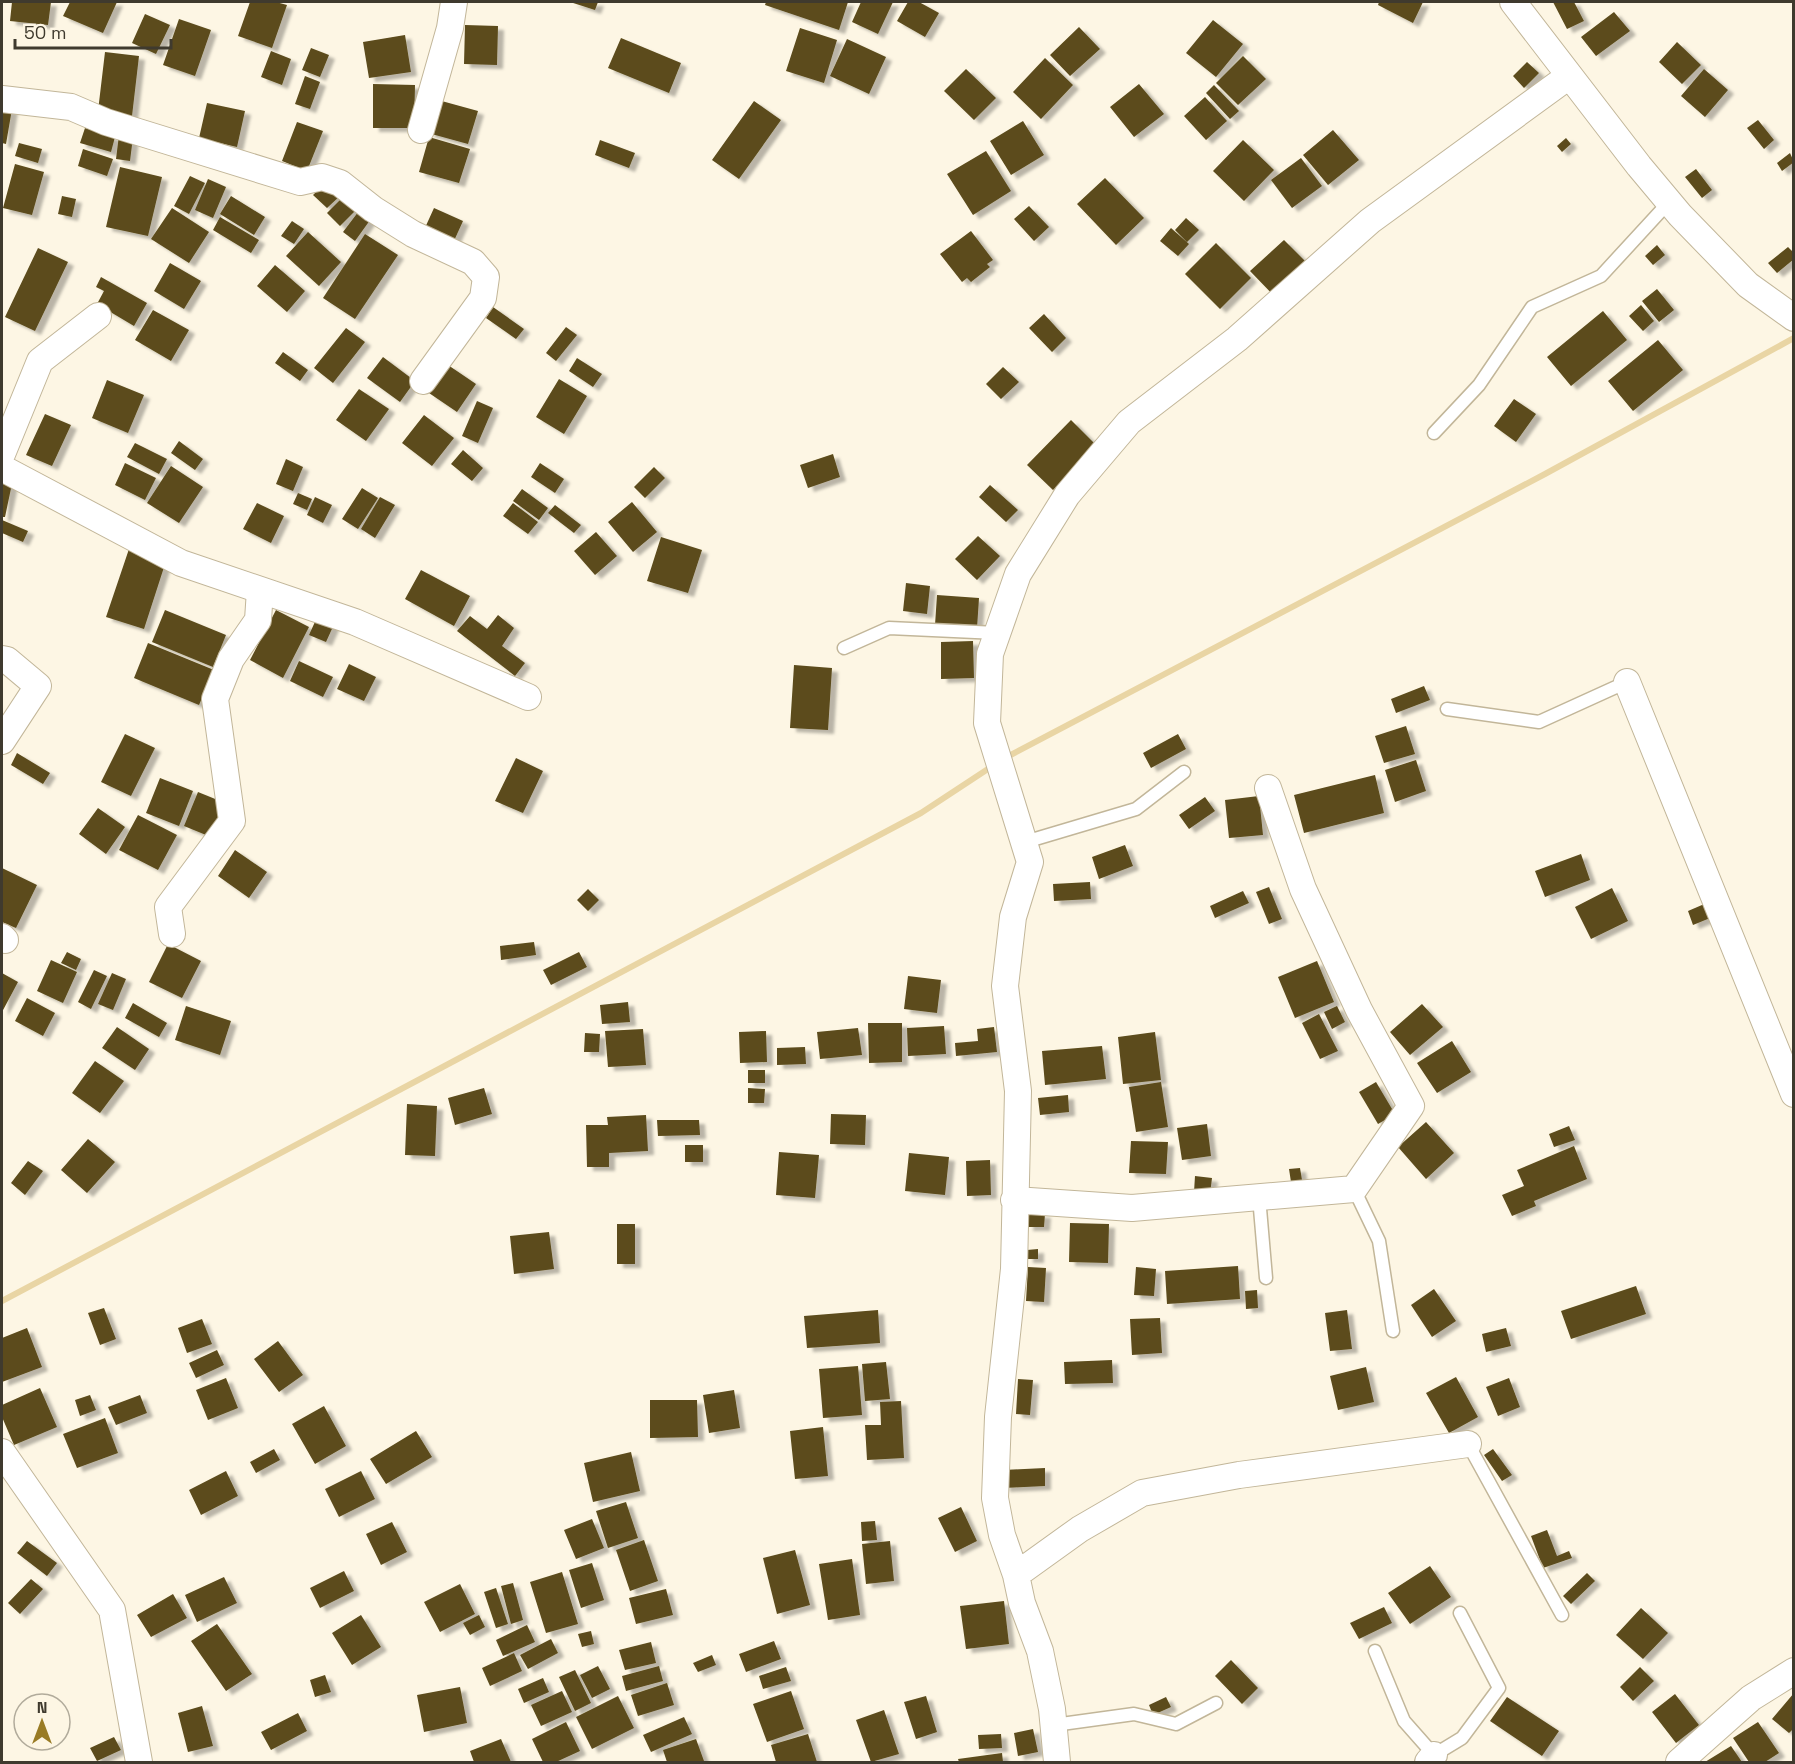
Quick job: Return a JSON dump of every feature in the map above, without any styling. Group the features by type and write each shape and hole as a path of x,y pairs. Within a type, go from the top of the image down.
{"street":[{"path":"421,130 450,28 454,2"},
{"path":"1513,2 1669,202 1748,285 1794,318"},
{"path":"1057,1762 1054,1725 1040,1651 1022,1604 1016,1575 1002,1535 995,1498 998,1417 1014,1269 1018,1091 1005,986 1013,917 1030,862 987,723 990,654 1018,574 1067,495 1129,422 1237,339 1370,220 1569,76"},
{"path":"2,99 71,107 115,125 300,182 322,177 340,183 373,209 413,234 473,262 486,277 483,298 423,381"},
{"path":"2,454 40,361 98,316"},
{"path":"2,468 181,562 355,622 528,697"},
{"path":"172,934 168,907 232,821 215,699 231,658 258,620 260,590"},
{"path":"2,659 7,660 38,686 2,741"},
{"path":"1628,682 1794,1094"},
{"path":"1014,1200 1132,1208 1354,1189 1411,1106 1359,1010 1303,889 1268,788"},
{"path":"1016,1575 1080,1529 1142,1493 1239,1475 1468,1444"},
{"path":"2,1452 112,1610 139,1762"},
{"path":"1679,1762 1751,1698 1794,1671"}],"lane":[{"path":"1434,433 1479,385 1532,307 1601,276 1669,202"},
{"path":"844,648 889,628 997,633"},
{"path":"1447,709 1539,722 1628,682"},
{"path":"1025,842 1136,809 1184,772"},
{"path":"1354,1189 1379,1241 1393,1331"},
{"path":"1259,1197 1266,1278"},
{"path":"1468,1444 1562,1615"},
{"path":"1375,1651 1404,1720 1431,1759 1462,1738 1499,1688 1460,1613"},
{"path":"1054,1725 1134,1714 1176,1724 1216,1703"}],"building":[{"path":"12,2 51,2 48,25 10,21"},
{"path":"70,2 117,2 103,33 63,16"},
{"path":"250,2 276,2 287,5 272,48 238,36"},
{"path":"570,2 598,2 595,10"},
{"path":"766,2 848,2 839,30 765,5"},
{"path":"861,2 893,2 878,34 852,22"},
{"path":"908,2 919,2 939,13 925,37 897,21"},
{"path":"1379,2 1423,2 1413,23 1378,5"},
{"path":"1553,2 1574,2 1584,21 1567,29"},
{"path":"1614,12 1630,31 1596,56 1581,37"},
{"path":"145,14 170,25 156,54 132,43"},
{"path":"179,19 211,30 195,76 163,65"},
{"path":"1213,20 1243,44 1216,77 1186,53"},
{"path":"465,25 498,26 497,65 464,64"},
{"path":"1079,27 1100,49 1070,76 1050,55"},
{"path":"800,28 837,40 824,83 786,71"},
{"path":"405,35 411,72 369,78 363,42"},
{"path":"621,38 681,63 669,93 608,68"},
{"path":"847,39 886,57 869,94 830,76"},
{"path":"1677,42 1701,65 1682,84 1659,62"},
{"path":"311,48 329,55 320,77 302,70"},
{"path":"271,51 291,59 282,85 261,77"},
{"path":"105,52 139,56 132,116 98,111"},
{"path":"1243,56 1266,79 1238,105 1216,83"},
{"path":"1045,58 1073,85 1041,119 1013,92"},
{"path":"1527,62 1539,73 1524,88 1513,76"},
{"path":"966,69 996,98 974,120 944,91"},
{"path":"1704,69 1728,90 1705,117 1681,96"},
{"path":"305,76 320,82 310,109 295,104"},
{"path":"373,84 415,85 414,128 373,128"},
{"path":"1139,84 1164,114 1134,137 1110,107"},
{"path":"1214,85 1239,111 1230,119 1206,93"},
{"path":"1205,97 1227,121 1206,140 1184,116"},
{"path":"438,100 478,111 468,144 428,133"},
{"path":"754,101 781,120 739,179 712,160"},
{"path":"207,103 245,111 237,147 199,138"},
{"path":"2,107 12,109 6,144 2,143"},
{"path":"1758,120 1774,140 1764,149 1747,128"},
{"path":"1023,121 1044,155 1011,175 990,141"},
{"path":"297,122 323,131 307,171 282,161"},
{"path":"85,128 115,137 111,152 80,143"},
{"path":"1333,130 1359,160 1328,185 1303,155"},
{"path":"119,135 133,137 130,161 116,159"},
{"path":"429,137 470,149 459,183 419,172"},
{"path":"1566,138 1571,144 1562,152 1557,146"},
{"path":"600,140 635,153 629,168 595,155"},
{"path":"1243,140 1274,170 1244,201 1213,171"},
{"path":"19,143 42,149 38,163 15,156"},
{"path":"83,149 113,159 107,176 78,166"},
{"path":"986,151 1011,191 973,215 947,174"},
{"path":"1790,153 1794,162 1782,171 1777,163"},
{"path":"1301,158 1322,186 1292,208 1271,180"},
{"path":"15,164 44,172 32,215 3,208"},
{"path":"120,167 162,177 148,236 106,227"},
{"path":"1696,169 1712,190 1702,198 1685,177"},
{"path":"190,176 205,183 189,214 174,206"},
{"path":"1105,178 1144,218 1116,245 1077,204"},
{"path":"208,179 226,187 213,218 195,210"},
{"path":"327,181 341,195 327,208 313,195"},
{"path":"62,196 76,199 72,217 58,214"},
{"path":"231,196 265,217 254,235 220,214"},
{"path":"344,196 357,209 340,226 327,213"},
{"path":"1029,206 1049,227 1034,241 1014,219"},
{"path":"362,207 373,216 355,241 343,232"},
{"path":"172,208 209,232 189,263 151,239"},
{"path":"434,208 463,221 453,243 424,230"},
{"path":"220,217 259,240 251,253 213,230"},
{"path":"1186,218 1199,230 1187,242 1175,230"},
{"path":"292,221 304,229 294,244 281,236"},
{"path":"1171,228 1189,244 1178,256 1160,241"},
{"path":"971,231 993,260 987,264 990,267 971,282 967,278 962,282 940,254"},
{"path":"308,232 341,262 319,286 286,256"},
{"path":"365,234 398,255 355,319 323,298"},
{"path":"1284,240 1310,266 1276,298 1250,271"},
{"path":"1216,243 1251,278 1220,309 1185,274"},
{"path":"1657,245 1665,255 1653,265 1645,256"},
{"path":"1788,247 1794,253 1794,259 1777,273 1768,263"},
{"path":"38,248 68,262 35,331 5,317"},
{"path":"170,263 201,281 184,309 154,291"},
{"path":"275,265 305,291 287,312 257,286"},
{"path":"101,277 147,303 134,326 97,304 104,291 96,287"},
{"path":"1657,289 1674,310 1659,322 1642,301"},
{"path":"1641,305 1654,321 1643,331 1629,316"},
{"path":"493,307 524,329 516,339 486,318"},
{"path":"153,310 189,330 171,361 135,340"},
{"path":"1603,311 1627,340 1571,386 1547,357"},
{"path":"1044,314 1066,338 1052,352 1029,328"},
{"path":"566,327 577,335 556,361 546,353"},
{"path":"346,328 365,342 333,383 314,368"},
{"path":"1658,340 1683,370 1633,411 1608,381"},
{"path":"283,352 308,370 300,381 275,363"},
{"path":"383,357 415,381 400,402 367,378"},
{"path":"577,358 602,374 593,387 569,371"},
{"path":"448,365 476,384 457,412 429,393"},
{"path":"1003,367 1019,382 1001,399 986,384"},
{"path":"559,379 587,396 564,434 536,417"},
{"path":"107,380 144,395 128,433 92,418"},
{"path":"359,389 389,409 366,441 336,420"},
{"path":"1514,399 1536,414 1516,442 1494,426"},
{"path":"477,401 493,408 478,443 462,436"},
{"path":"45,414 71,425 52,466 26,455"},
{"path":"424,415 454,438 432,466 402,443"},
{"path":"1071,420 1097,446 1053,490 1027,465"},
{"path":"179,441 203,459 195,470 171,453"},
{"path":"135,443 167,459 159,474 127,457"},
{"path":"463,450 483,468 472,481 451,464"},
{"path":"833,454 840,477 808,488 800,465"},
{"path":"286,459 303,467 293,491 276,484"},
{"path":"125,463 156,478 145,500 115,485"},
{"path":"540,463 564,479 555,493 531,477"},
{"path":"171,466 203,487 179,523 147,503"},
{"path":"654,467 665,478 645,498 634,487"},
{"path":"2,477 13,479 5,517 2,517"},
{"path":"990,485 1018,510 1006,522 979,497"},
{"path":"362,488 378,498 358,529 342,519"},
{"path":"522,489 548,508 539,520 513,501"},
{"path":"298,493 312,499 307,510 293,504"},
{"path":"315,497 332,505 323,523 307,515"},
{"path":"380,497 395,505 375,538 361,529"},
{"path":"632,502 657,532 633,552 608,522"},
{"path":"257,503 284,516 271,543 243,529"},
{"path":"513,503 538,522 528,534 503,516"},
{"path":"555,505 581,525 574,533 548,513"},
{"path":"2,520 28,531 23,542 2,533"},
{"path":"596,532 617,556 595,575 574,551"},
{"path":"978,536 1000,556 977,580 955,559"},
{"path":"661,537 702,550 688,593 647,581"},
{"path":"129,549 166,561 144,629 106,617"},
{"path":"421,570 470,596 454,626 405,599"},
{"path":"906,583 930,586 927,614 903,611"},
{"path":"937,595 979,598 977,628 935,625"},
{"path":"165,610 226,635 213,667 152,642"},
{"path":"276,610 309,627 283,678 250,660"},
{"path":"319,613 336,620 326,642 309,635"},
{"path":"498,615 514,628 502,646 525,663 515,676 457,631 470,616 487,629"},
{"path":"973,641 974,678 941,679 941,642"},
{"path":"148,643 214,670 199,705 134,678"},
{"path":"299,661 333,677 323,697 290,681"},
{"path":"349,664 376,677 364,701 337,689"},
{"path":"794,665 832,668 828,730 790,728"},
{"path":"1424,686 1430,700 1396,713 1391,699"},
{"path":"1406,726 1415,754 1384,763 1375,736"},
{"path":"125,734 155,748 131,796 101,782"},
{"path":"1178,734 1186,749 1151,768 1143,753"},
{"path":"17,753 50,773 43,784 11,765"},
{"path":"516,758 543,771 523,813 495,801"},
{"path":"1416,760 1426,791 1395,802 1385,770"},
{"path":"1375,775 1384,813 1304,833 1294,795"},
{"path":"160,778 193,791 179,826 146,813"},
{"path":"198,792 225,803 211,837 184,826"},
{"path":"1259,796 1263,835 1229,838 1225,800"},
{"path":"1205,797 1215,811 1189,829 1179,815"},
{"path":"98,808 125,827 106,854 79,834"},
{"path":"138,815 177,835 158,870 119,850"},
{"path":"1125,845 1133,866 1099,879 1092,857"},
{"path":"235,850 267,872 249,898 218,876"},
{"path":"1581,854 1590,880 1545,897 1535,871"},
{"path":"2,868 37,885 16,928 2,922"},
{"path":"1090,882 1091,899 1054,901 1053,884"},
{"path":"1269,887 1282,919 1269,924 1256,892"},
{"path":"1612,888 1628,921 1591,939 1575,907"},
{"path":"588,889 599,900 588,911 577,900"},
{"path":"1243,891 1249,903 1215,918 1210,906"},
{"path":"1709,902 1715,916 1693,925 1688,911"},
{"path":"534,942 536,955 501,960 500,946"},
{"path":"168,944 201,961 182,998 149,982"},
{"path":"67,952 81,959 76,970 61,963"},
{"path":"579,952 587,967 551,985 543,970"},
{"path":"51,960 77,972 63,1003 37,991"},
{"path":"1317,961 1334,1002 1295,1018 1278,977"},
{"path":"94,970 107,976 91,1009 78,1002"},
{"path":"2,973 18,982 2,1012"},
{"path":"112,973 126,979 113,1010 98,1004"},
{"path":"908,976 941,980 937,1013 904,1009"},
{"path":"27,998 55,1013 43,1036 15,1021"},
{"path":"628,1002 630,1022 602,1024 600,1005"},
{"path":"133,1003 167,1023 159,1037 125,1018"},
{"path":"1422,1004 1443,1027 1410,1055 1390,1032"},
{"path":"186,1006 231,1021 220,1055 175,1040"},
{"path":"1337,1006 1345,1022 1332,1029 1324,1012"},
{"path":"1319,1014 1338,1051 1320,1059 1302,1023"},
{"path":"868,1023 902,1023 902,1062 869,1063"},
{"path":"944,1026 946,1054 908,1056 907,1028"},
{"path":"117,1027 149,1049 135,1070 102,1048"},
{"path":"994,1027 997,1052 956,1056 955,1043 978,1041 977,1029"},
{"path":"858,1028 862,1055 820,1059 817,1032"},
{"path":"643,1029 646,1065 608,1067 605,1031"},
{"path":"766,1031 767,1062 740,1063 739,1032"},
{"path":"1155,1032 1161,1080 1123,1084 1118,1037"},
{"path":"585,1033 600,1034 599,1052 584,1052"},
{"path":"1452,1041 1471,1072 1437,1093 1417,1063"},
{"path":"1102,1046 1106,1079 1045,1085 1042,1051"},
{"path":"805,1047 806,1064 777,1065 777,1048"},
{"path":"95,1061 124,1081 100,1113 72,1093"},
{"path":"748,1070 765,1070 765,1083 748,1083"},
{"path":"1161,1082 1168,1127 1136,1132 1129,1087"},
{"path":"1376,1082 1395,1114 1378,1124 1359,1092"},
{"path":"484,1088 492,1114 455,1125 448,1098"},
{"path":"748,1088 765,1089 764,1103 748,1103"},
{"path":"1068,1095 1069,1112 1040,1115 1038,1098"},
{"path":"407,1104 437,1106 435,1156 405,1155"},
{"path":"831,1114 866,1115 865,1145 830,1144"},
{"path":"646,1115 648,1151 609,1153 609,1167 587,1167 586,1125 608,1125 607,1117"},
{"path":"657,1120 699,1120 700,1135 658,1136"},
{"path":"1426,1122 1454,1153 1426,1179 1398,1147"},
{"path":"1207,1124 1211,1156 1182,1160 1177,1128"},
{"path":"1569,1126 1575,1140 1554,1147 1549,1134"},
{"path":"88,1139 115,1162 87,1193 61,1170"},
{"path":"1131,1141 1168,1142 1166,1174 1129,1173"},
{"path":"685,1145 703,1145 703,1162 685,1162"},
{"path":"1574,1146 1587,1179 1534,1201 1536,1206 1512,1216 1502,1195 1524,1186 1517,1170"},
{"path":"779,1152 819,1155 815,1198 776,1195"},
{"path":"909,1153 949,1157 945,1195 905,1191"},
{"path":"990,1160 991,1195 967,1196 966,1161"},
{"path":"28,1161 43,1171 25,1195 11,1183"},
{"path":"1300,1168 1302,1180 1291,1182 1289,1169"},
{"path":"1195,1176 1212,1178 1210,1194 1194,1192"},
{"path":"1028,1213 1045,1214 1044,1227 1027,1227"},
{"path":"1070,1223 1109,1224 1108,1263 1069,1262"},
{"path":"617,1224 635,1224 635,1264 617,1264"},
{"path":"549,1232 554,1269 514,1274 510,1236"},
{"path":"1038,1249 1038,1259 1027,1259 1027,1250"},
{"path":"1238,1266 1240,1299 1167,1304 1165,1271"},
{"path":"1028,1267 1046,1268 1044,1302 1026,1301"},
{"path":"1136,1267 1156,1269 1154,1296 1134,1295"},
{"path":"1636,1286 1646,1314 1571,1339 1561,1311"},
{"path":"1434,1289 1456,1321 1432,1337 1411,1305"},
{"path":"1257,1290 1258,1308 1246,1309 1245,1291"},
{"path":"104,1308 116,1339 100,1345 88,1313"},
{"path":"878,1310 880,1343 807,1348 804,1316"},
{"path":"1347,1310 1352,1349 1330,1351 1325,1313"},
{"path":"1160,1318 1162,1353 1132,1355 1130,1319"},
{"path":"202,1319 212,1344 187,1353 178,1328"},
{"path":"27,1328 42,1367 2,1382 2,1338"},
{"path":"1506,1328 1511,1346 1486,1352 1482,1334"},
{"path":"278,1341 303,1375 279,1392 254,1359"},
{"path":"217,1350 224,1365 196,1378 189,1363"},
{"path":"1112,1360 1113,1383 1065,1384 1064,1362"},
{"path":"886,1362 890,1399 865,1401 862,1364"},
{"path":"858,1366 862,1415 823,1418 819,1369"},
{"path":"1366,1367 1374,1402 1338,1410 1330,1376"},
{"path":"1456,1377 1478,1417 1449,1433 1426,1393"},
{"path":"226,1378 238,1408 208,1420 196,1390"},
{"path":"1509,1378 1520,1407 1498,1416 1486,1387"},
{"path":"1018,1379 1033,1380 1030,1415 1016,1414"},
{"path":"40,1388 57,1427 14,1445 2,1417 2,1405"},
{"path":"734,1390 740,1428 709,1433 703,1395"},
{"path":"90,1395 96,1410 80,1416 75,1400"},
{"path":"140,1395 147,1413 116,1425 108,1407"},
{"path":"650,1400 697,1400 698,1437 650,1438"},
{"path":"901,1401 904,1458 867,1460 865,1425 881,1425 880,1402"},
{"path":"324,1406 346,1446 315,1464 292,1424"},
{"path":"105,1418 118,1453 77,1468 63,1434"},
{"path":"823,1427 828,1476 795,1479 790,1431"},
{"path":"416,1431 432,1457 386,1484 370,1459"},
{"path":"274,1449 280,1460 256,1473 250,1462"},
{"path":"1493,1449 1512,1475 1502,1481 1484,1455"},
{"path":"631,1452 640,1491 593,1502 584,1463"},
{"path":"1045,1468 1045,1486 1004,1488 1003,1470"},
{"path":"226,1471 238,1496 201,1515 189,1490"},
{"path":"361,1471 375,1499 339,1517 325,1489"},
{"path":"626,1502 638,1538 608,1548 596,1511"},
{"path":"961,1507 977,1541 955,1552 938,1518"},
{"path":"592,1519 604,1548 576,1559 564,1530"},
{"path":"875,1521 877,1540 862,1541 861,1522"},
{"path":"392,1522 407,1552 381,1565 366,1534"},
{"path":"1547,1530 1557,1556 1569,1551 1572,1558 1543,1568 1531,1536"},
{"path":"644,1540 658,1581 630,1591 616,1550"},
{"path":"27,1541 57,1563 47,1576 17,1553"},
{"path":"890,1541 894,1581 866,1584 862,1544"},
{"path":"795,1550 810,1605 777,1614 763,1558"},
{"path":"852,1559 860,1615 828,1620 819,1564"},
{"path":"592,1563 604,1600 581,1608 569,1570"},
{"path":"1430,1566 1451,1597 1410,1624 1388,1593"},
{"path":"344,1571 354,1591 320,1608 310,1588"},
{"path":"562,1572 578,1624 546,1633 530,1582"},
{"path":"1587,1573 1595,1581 1571,1604 1563,1596"},
{"path":"224,1577 237,1603 197,1622 185,1595"},
{"path":"31,1579 43,1589 20,1614 8,1603"},
{"path":"513,1583 523,1620 511,1624 501,1586"},
{"path":"460,1584 475,1614 440,1632 424,1602"},
{"path":"496,1588 508,1624 496,1628 484,1592"},
{"path":"666,1589 673,1615 636,1624 629,1598"},
{"path":"173,1594 187,1618 151,1637 137,1615"},
{"path":"1004,1601 1009,1644 966,1649 960,1606"},
{"path":"1384,1607 1392,1623 1359,1639 1350,1623"},
{"path":"1641,1608 1668,1633 1643,1659 1616,1635"},
{"path":"361,1615 381,1647 352,1665 332,1633"},
{"path":"479,1615 485,1627 470,1635 463,1623"},
{"path":"217,1624 252,1674 226,1691 191,1641"},
{"path":"527,1625 535,1642 503,1656 496,1640"},
{"path":"591,1631 594,1644 582,1647 578,1634"},
{"path":"551,1639 558,1653 528,1669 520,1655"},
{"path":"774,1641 781,1659 746,1672 739,1654"},
{"path":"651,1642 656,1663 625,1670 619,1650"},
{"path":"514,1653 522,1671 490,1686 482,1668"},
{"path":"712,1655 716,1665 698,1672 693,1663"},
{"path":"1231,1660 1258,1688 1242,1704 1215,1676"},
{"path":"598,1666 610,1689 592,1698 580,1675"},
{"path":"659,1666 663,1681 626,1691 622,1676"},
{"path":"786,1667 791,1681 763,1689 759,1676"},
{"path":"1640,1667 1654,1681 1633,1701 1620,1687"},
{"path":"575,1670 591,1703 575,1711 559,1677"},
{"path":"325,1675 331,1692 315,1697 310,1680"},
{"path":"543,1678 549,1692 524,1703 518,1689"},
{"path":"667,1683 674,1705 638,1716 631,1695"},
{"path":"460,1687 467,1723 424,1732 417,1695"},
{"path":"562,1691 572,1712 541,1726 531,1705"},
{"path":"791,1691 804,1729 767,1742 753,1704"},
{"path":"1794,1693 1794,1728 1789,1733 1772,1719"},
{"path":"1675,1694 1699,1725 1676,1743 1652,1712"},
{"path":"618,1696 634,1728 592,1749 576,1717"},
{"path":"926,1696 937,1732 916,1739 904,1702"},
{"path":"1166,1697 1171,1707 1153,1715 1149,1705"},
{"path":"1507,1697 1559,1731 1542,1756 1490,1721"},
{"path":"202,1706 213,1746 188,1752 178,1713"},
{"path":"884,1710 899,1754 871,1762 856,1720"},
{"path":"298,1713 307,1731 271,1750 261,1732"},
{"path":"684,1717 692,1734 651,1752 643,1735"},
{"path":"566,1722 580,1751 556,1762 543,1762 532,1739"},
{"path":"1758,1722 1779,1753 1765,1762 1749,1762 1733,1738"},
{"path":"1033,1729 1038,1752 1018,1756 1014,1733"},
{"path":"808,1734 817,1762 776,1762 771,1745"},
{"path":"1001,1734 1002,1748 979,1749 978,1735"},
{"path":"114,1737 121,1750 97,1761 90,1748"},
{"path":"501,1739 511,1762 474,1762 470,1751"},
{"path":"696,1739 704,1761 667,1762 663,1750"},
{"path":"1731,1746 1742,1762 1705,1762"},
{"path":"1002,1753 1003,1762 959,1762 958,1759"}],"waterway":[{"path":"1005,758 1545,474 1794,338"},
{"path":"2,1301 921,813 994,765"}]}
